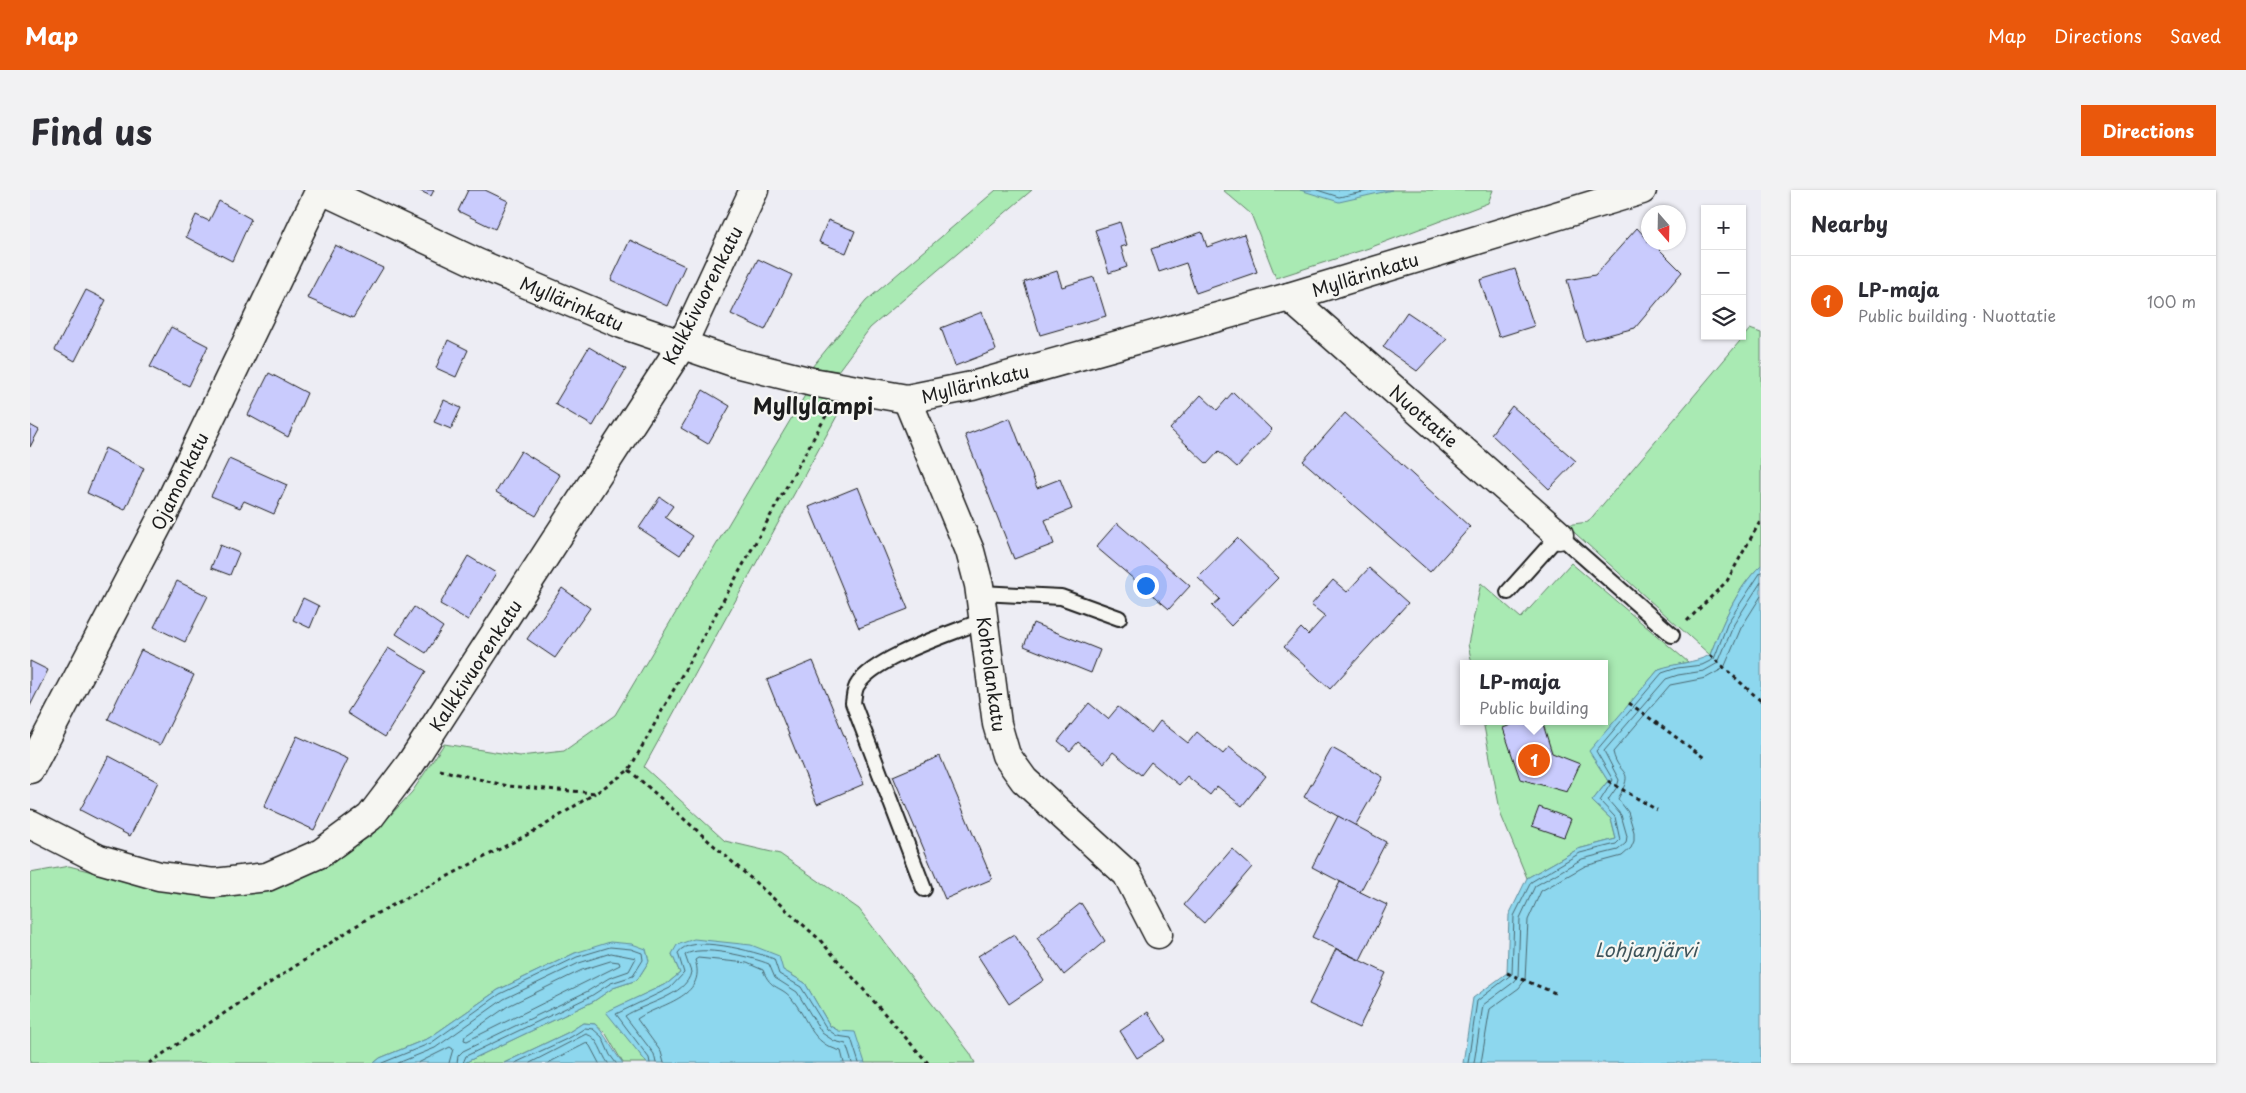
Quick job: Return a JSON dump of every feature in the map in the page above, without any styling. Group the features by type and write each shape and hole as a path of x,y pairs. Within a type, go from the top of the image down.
{"street":[{"name":"Myllärinkatu","path":"321,190 478,263 622,324 736,363 842,387 907,399 972,386 1289,297 1642,190"},
{"name":"Ojamonkatu","path":"30,769 170,502 321,190"},
{"name":"Kalkkivuorenkatu","path":"30,824 99,859 159,876 214,883 267,877 321,853 370,817 412,763 682,344 754,190"},
{"name":"Nuottatie","path":"1289,297 1559,535"},
{"name":"Kohtolankatu","path":"907,399 970,552 980,593 997,724 1006,755 1024,780 1127,874 1158,934"}],"lane":[{"path":"1508,592 1559,535 1672,635"},
{"path":"980,593 1061,597 1119,618"},
{"path":"924,889 853,703 856,687 866,674 881,663 984,620"}],"path":[{"path":"149,1063 368,918 542,827 629,770 842,387"},
{"path":"1672,635 1727,581 1761,520"},
{"path":"1710,655 1761,702"},
{"path":"1629,703 1706,759"},
{"path":"412,763 508,786 596,793"},
{"path":"629,770 819,939 928,1063"},
{"path":"1608,781 1657,810"},
{"path":"1507,973 1555,993"}],"green space":[{"path":"996,190 1032,190 870,328 838,371 812,367 866,301"},
{"path":"1223,190 1493,190 1488,203 1369,248 1276,278 1251,214"},
{"path":"1750,329 1761,333 1761,565 1752,574 1737,596 1710,655 1566,525 1588,522 1741,340 1746,340 1746,334"},
{"path":"807,392 843,405 644,767 725,841 780,854 859,909 970,1053 975,1063 865,1063 839,1031 830,1026 805,983 783,970 672,954 680,973 668,983 607,1012 647,1063 623,1063 606,1034 595,1024 583,1023 569,1032 504,1063 464,1063 594,1001 613,988 637,980 649,961 575,953 498,990 429,1038 380,1058 374,1063 30,1063 30,873 69,866 162,890 218,898 272,889 316,869 371,836 412,792 444,744 520,756 564,751 615,715"},
{"path":"1571,563 1688,662 1659,669 1590,751 1608,781 1592,801 1611,819 1616,839 1578,849 1527,878 1501,815 1484,725 1608,725 1608,660 1471,660 1468,644 1481,583 1521,618"}],"water":[{"path":"1300,190 1392,190 1339,202"},
{"name":"Lohjanjärvi","path":"1761,565 1761,1063 1463,1063 1473,998 1507,973 1509,915 1527,878 1578,849 1616,839 1611,819 1592,801 1608,781 1589,751 1659,669 1698,660 1710,655 1737,596 1752,574"},
{"path":"694,939 751,945 779,956 783,970 805,983 830,1026 839,1031 855,1032 865,1063 647,1063 606,1012 668,983 680,973 672,954 677,945"},
{"path":"610,942 632,944 646,949 649,961 637,980 613,988 594,1001 464,1063 374,1063 380,1058 429,1038 498,990 575,953"},
{"path":"583,1023 595,1024 623,1063 504,1063 569,1032"}],"building":[{"path":"418,190 434,190 431,196"},
{"path":"468,190 485,190 508,201 495,229 458,211"},
{"path":"219,201 251,219 232,261 186,237 196,215 209,221"},
{"path":"828,220 855,231 846,253 819,242"},
{"path":"1120,222 1127,245 1121,247 1127,267 1109,273 1095,230"},
{"path":"1637,228 1641,232 1641,250 1660,250 1682,272 1635,328 1585,341 1567,280 1595,275"},
{"path":"1202,232 1207,247 1244,234 1257,272 1196,293 1186,263 1159,272 1151,249"},
{"path":"630,240 685,266 667,306 611,280"},
{"path":"335,245 383,268 353,318 307,298"},
{"path":"758,259 792,275 765,330 731,314"},
{"path":"1515,269 1534,326 1499,337 1480,280"},
{"path":"1057,271 1062,287 1094,277 1106,316 1040,335 1024,282"},
{"path":"86,290 106,300 75,361 55,350"},
{"path":"982,312 996,350 955,366 941,328"},
{"path":"1407,312 1447,339 1417,371 1383,347"},
{"path":"171,327 208,346 189,386 150,367"},
{"path":"448,340 468,350 456,377 436,368"},
{"path":"589,347 626,369 593,426 555,404"},
{"path":"269,373 307,393 288,437 248,415"},
{"path":"703,390 730,406 708,444 681,428"},
{"path":"1233,392 1272,430 1237,467 1219,451 1207,464 1170,429 1201,395 1217,410"},
{"path":"444,400 461,408 451,429 434,422"},
{"path":"1512,406 1576,461 1549,489 1491,434"},
{"path":"1345,413 1470,527 1430,572 1303,461"},
{"path":"1010,418 1037,488 1060,479 1072,509 1045,520 1054,544 1014,559 965,435"},
{"path":"30,425 39,430 30,447"},
{"path":"105,448 144,468 125,510 87,493"},
{"path":"521,451 560,475 536,516 496,492"},
{"path":"229,459 287,485 274,514 244,501 240,508 211,496"},
{"path":"858,487 908,609 859,628 809,507"},
{"path":"660,497 673,506 665,517 693,536 680,555 639,528"},
{"path":"1117,523 1190,586 1169,609 1096,547"},
{"path":"1237,538 1278,578 1231,626 1212,606 1220,599 1198,578"},
{"path":"220,545 239,553 230,575 211,568"},
{"path":"468,556 496,573 468,620 440,604"},
{"path":"1369,568 1408,603 1330,689 1284,647 1301,628 1308,635 1325,616 1311,605 1333,580 1347,592"},
{"path":"177,581 208,596 185,642 154,627"},
{"path":"562,588 590,608 555,658 527,639"},
{"path":"303,598 319,606 310,628 293,620"},
{"path":"414,607 443,627 426,653 396,634"},
{"path":"1033,623 1100,650 1091,673 1024,646"},
{"path":"388,648 426,671 385,737 347,713"},
{"path":"141,650 194,675 160,745 108,719"},
{"path":"30,661 48,670 30,706"},
{"path":"813,661 864,784 817,804 767,680"},
{"path":"1089,703 1108,719 1118,707 1151,733 1160,721 1188,743 1197,732 1223,754 1229,747 1266,776 1242,806 1217,786 1210,795 1187,776 1179,785 1151,762 1141,775 1113,752 1104,763 1078,742 1070,751 1058,741"},
{"path":"1511,725 1543,725 1552,753 1580,764 1567,792 1520,779 1503,728"},
{"path":"297,736 348,759 314,830 264,807"},
{"path":"1332,748 1383,777 1355,826 1304,797"},
{"path":"109,756 158,782 130,836 80,810"},
{"path":"940,756 992,879 945,899 893,776"},
{"path":"1539,807 1571,819 1564,837 1532,826"},
{"path":"1338,816 1386,842 1360,892 1312,867"},
{"path":"1232,849 1252,867 1204,923 1184,905"},
{"path":"1340,882 1387,905 1360,960 1312,937"},
{"path":"1081,903 1105,941 1064,975 1037,938"},
{"path":"1014,934 1044,980 1009,1004 978,956"},
{"path":"1336,949 1386,973 1359,1028 1309,1004"},
{"path":"1148,1012 1166,1040 1137,1058 1120,1031"}],"place":[{"name":"LP-maja","path":"1534,760"}],"district":[{"name":"Myllylampi","path":"813,404"}]}
